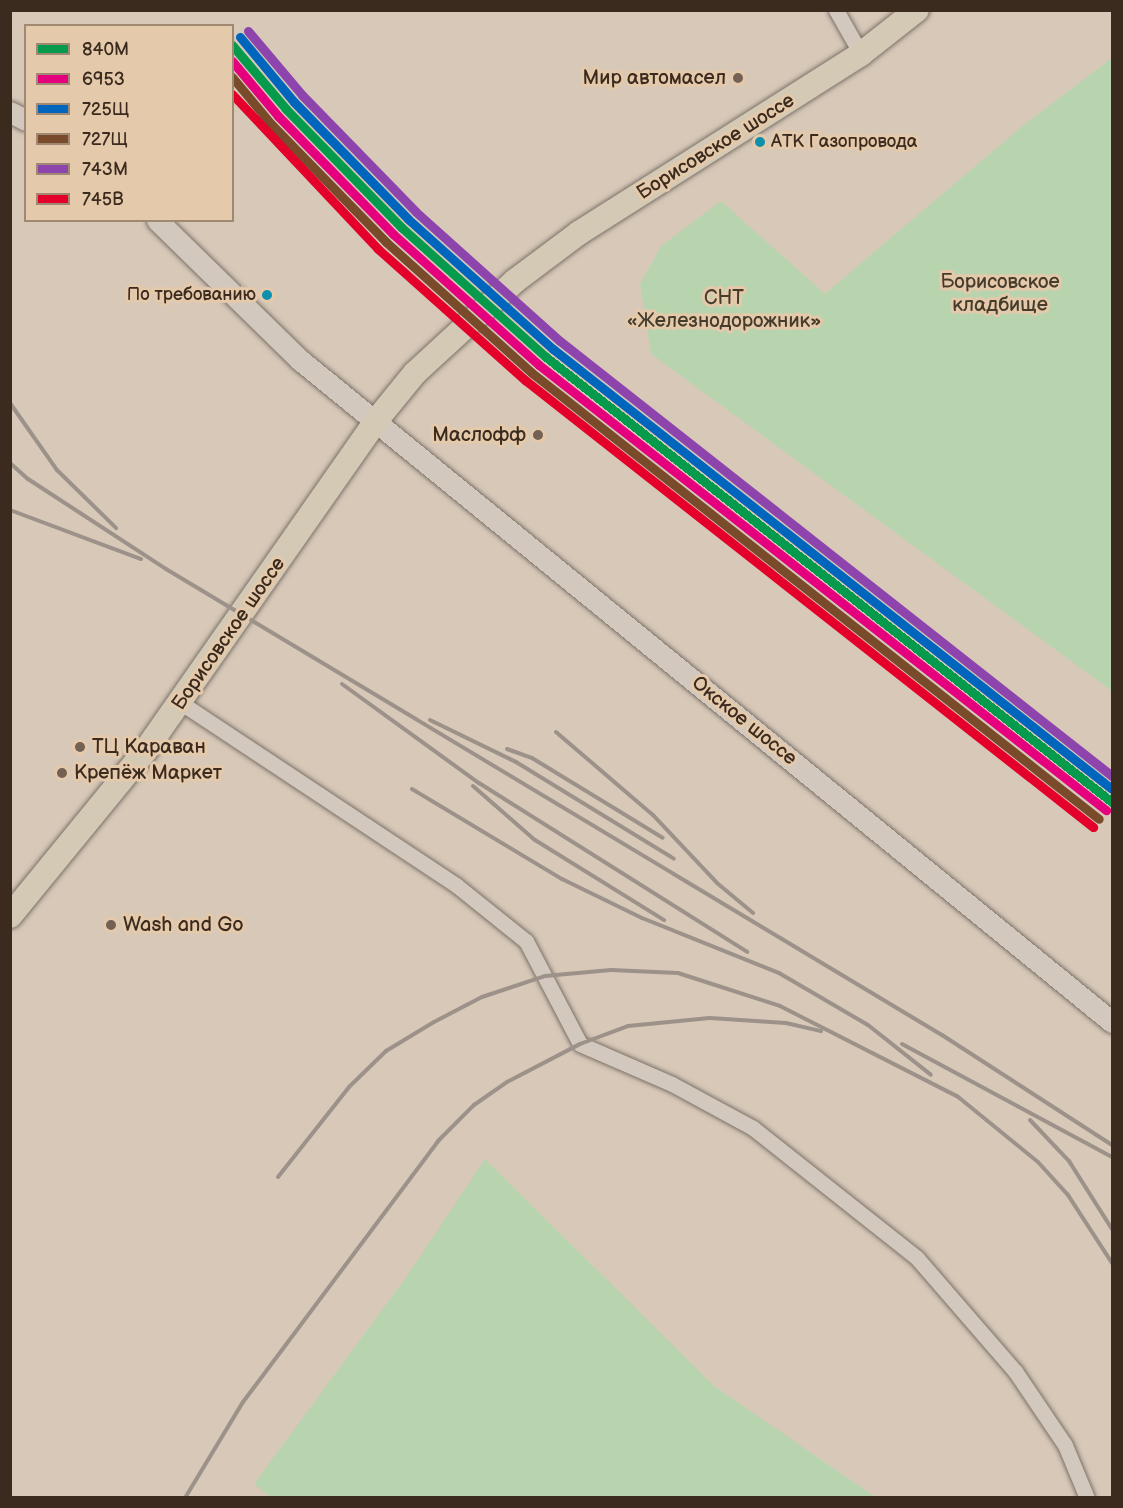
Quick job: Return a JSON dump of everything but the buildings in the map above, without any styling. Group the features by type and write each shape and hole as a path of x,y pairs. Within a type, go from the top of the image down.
{"main road":[{"name":"Борисовское шоссе","path":"10,916 98,812 181,703 375,422 415,373 514,281 579,233 861,54 916,10"},
{"path":"10,112 24,119"},
{"name":"Окское шоссе","path":"159,222 292,353 1113,1022"}],"street":[{"path":"836,10 861,54"},
{"path":"181,703 456,885 526,941 580,1044 672,1084 753,1128 917,1258 1015,1371 1065,1444 1087,1497"}],"green space":[{"path":"1112,58 1112,691 651,354 640,284 661,246 721,201 825,294 1020,128"},
{"path":"485,1159 714,1386 875,1497 272,1498 254,1484 407,1276"}],"railway":[{"path":"10,403 57,470 116,528"},
{"path":"10,463 28,479 166,569 942,1035 1112,1145"},
{"path":"10,510 141,559"},
{"path":"342,684 479,783 747,952"},
{"path":"430,720 516,762 674,859"},
{"path":"556,732 653,815 717,883 753,913"},
{"path":"507,749 532,758 663,838"},
{"path":"473,786 535,840 664,920"},
{"path":"412,789 562,879 642,918 779,973 868,1025 931,1075"},
{"path":"278,1177 349,1087 386,1051 482,997 545,976 611,970 678,973 780,1006 957,1096 1038,1162 1068,1195 1112,1263"},
{"path":"185,1498 243,1402 438,1141 474,1105 507,1082 580,1044 628,1026 710,1018 786,1023 821,1031"},
{"path":"902,1044 1112,1157"},
{"path":"1030,1120 1069,1161 1112,1229"}],"transit line":[{"name":"743М","path":"248,31 302,95 416,212 560,341 1112,776"},
{"name":"725Щ","path":"240,37 294,102 408,219 553,349 1112,789"},
{"name":"840М","path":"234,47 286,109 401,227 546,357 1112,802"},
{"name":"6953","path":"234,63 278,116 393,234 539,365 1106,810"},
{"name":"727Щ","path":"234,79 271,124 386,242 532,373 1099,819"},
{"name":"745В","path":"234,96 378,249 525,380 1093,827"}],"place":[{"name":"Мир автомасел","path":"738,78"},
{"name":"АТК Газопровода","path":"760,142"},
{"name":"По требованию","path":"267,295"},
{"name":"Маслофф","path":"538,435"},
{"name":"ТЦ Караван","path":"80,747"},
{"name":"Крепёж Маркет","path":"62,773"},
{"name":"Wash and Go","path":"111,925"}],"park label":[{"name":"Борисовское кладбище","path":"1000,294"},
{"name":"СНТ «Железнодорожник»","path":"724,310"}]}
